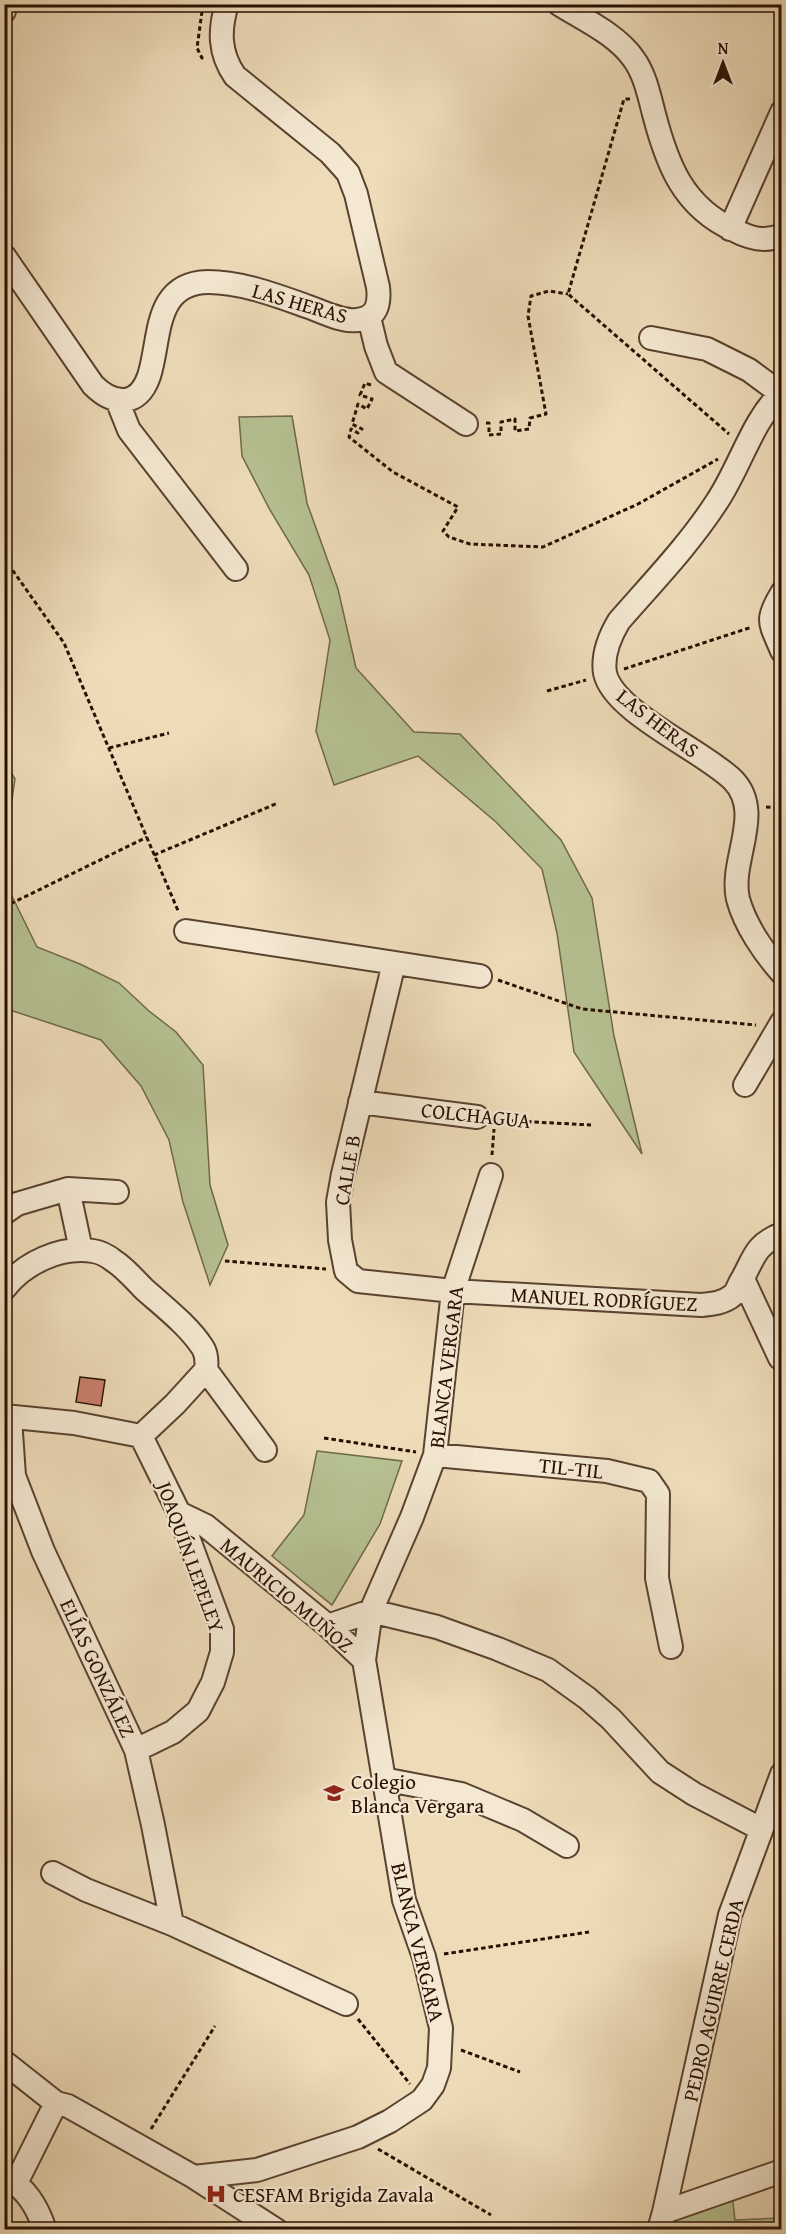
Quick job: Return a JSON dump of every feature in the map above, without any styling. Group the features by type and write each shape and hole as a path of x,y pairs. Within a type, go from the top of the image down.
{"street":[{"path":"4,10 5,4"},
{"name":"LAS HERAS","path":"117,400 130,399 146,384 159,321 166,306 176,293 189,285 222,282 356,321 369,317 377,310 378,287 356,194 348,173 330,153 235,76 227,64 221,37 222,21 227,4"},
{"path":"559,4 622,44 634,59 644,78 660,140 673,173 686,193 705,212 730,229 751,238 777,238"},
{"path":"730,229 782,112"},
{"path":"4,256 93,385 105,396 117,400 129,430 236,569"},
{"path":"369,317 376,346 386,372 466,424"},
{"path":"651,338 707,349 749,370 781,392"},
{"name":"LAS HERAS","path":"781,392 762,418 718,501 692,538 619,621 610,636 605,665 606,675 612,688 624,701 733,780 741,792 746,807 746,825 736,873 738,898 767,956 782,973"},
{"path":"782,593 771,610 769,621 782,651"},
{"path":"186,931 480,976"},
{"name":"CALLE B","path":"346,1271 340,1240 338,1202 394,963"},
{"path":"745,1085 780,1024"},
{"name":"COLCHAGUA","path":"360,1102 486,1118"},
{"name":"BLANCA VERGARA","path":"194,2177 258,2170 358,2137 390,2121 422,2100 433,2085 436,2076 442,2046 441,2028 424,1957 404,1900 364,1660 371,1611 412,1518 435,1455 453,1291 491,1175"},
{"path":"4,1213 17,1204 68,1189 117,1192"},
{"path":"68,1189 81,1250"},
{"name":"MANUEL RODRÍGUEZ","path":"453,1291 701,1305 719,1303 734,1295 758,1249 769,1239 782,1234"},
{"path":"4,1289 14,1276 34,1262 58,1254 81,1250 96,1251 115,1261 182,1324 204,1349 207,1358 206,1370 141,1436 74,1423 7,1417"},
{"path":"346,1271 358,1281 453,1291"},
{"path":"743,1278 780,1358"},
{"path":"206,1370 265,1450"},
{"name":"ELÍAS GONZÁLEZ","path":"7,1417 14,1476 43,1551 136,1750 172,1924"},
{"name":"JOAQUÍN LEPELEY","path":"136,1750 174,1732 198,1711 213,1682 222,1652 222,1629 179,1513 141,1436"},
{"name":"TIL-TIL","path":"435,1455 607,1471 649,1481 658,1494 657,1578 671,1647"},
{"name":"MAURICIO MUÑOZ","path":"179,1513 206,1526 328,1626 364,1660"},
{"path":"328,1626 371,1611 437,1627 548,1670 587,1698 611,1719 660,1772 694,1794 761,1829"},
{"name":"PEDRO AGUIRRE CERDA","path":"662,2221 730,1916 782,1774"},
{"path":"383,1779 461,1794 523,1820 567,1846"},
{"path":"52,1874 172,1924 346,2004"},
{"path":"4,2062 56,2103 68,2106 140,2146 276,2229"},
{"path":"45,2229 32,2199 10,2179 56,2103"},
{"path":"662,2221 782,2171"}],"path":[{"path":"568,294 624,99 650,98"},
{"path":"777,238 782,288"},
{"path":"375,387 365,383 360,395 372,399 368,409 358,405 352,424 362,429 358,433 351,429 348,437 393,472 458,507 443,531 449,537 471,544 543,547 638,504 714,460 746,449 568,294 549,291 531,296 528,316 546,414 530,418 529,429 515,431 515,419 501,422 501,434 489,435 489,423 466,424"},
{"path":"4,558 64,643 186,931"},
{"path":"547,691 606,675 769,621"},
{"path":"109,748 169,733"},
{"path":"154,855 278,803"},
{"path":"4,908 147,837"},
{"path":"480,976 507,982 582,1009 780,1024"},
{"path":"486,1118 491,1175"},
{"name":"COLCHAGUA","path":"486,1118 591,1125"},
{"path":"225,1261 346,1271"},
{"path":"324,1438 435,1455"},
{"path":"424,1957 589,1932"},
{"path":"346,2004 422,2100"},
{"path":"140,2146 215,2026"},
{"path":"471,2052 520,2072"},
{"path":"358,2137 491,2215"}],"green space":[{"path":"292,416 307,503 338,589 356,668 414,732 460,734 561,840 592,898 614,1036 642,1154 574,1052 557,933 542,869 496,822 418,756 334,785 316,731 330,640 309,575 270,510 242,456 239,417"},
{"path":"5,763 15,779 5,833"},
{"path":"5,882 37,947 119,983 176,1032 203,1065 210,1185 228,1245 210,1285 183,1202 169,1140 141,1086 101,1040 13,1011 5,1013"},
{"path":"317,1451 402,1461 380,1524 332,1605 272,1556 304,1515"},
{"path":"732,2193 735,2220 781,2218 781,2229 666,2230 672,2215"}],"building":[{"path":"80,1377 105,1380 101,1406 76,1402"}],"place":[{"name":"Colegio Blanca Vergara","path":"334,1793"},
{"name":"CESFAM Brigida Zavala","path":"216,2194"}]}
